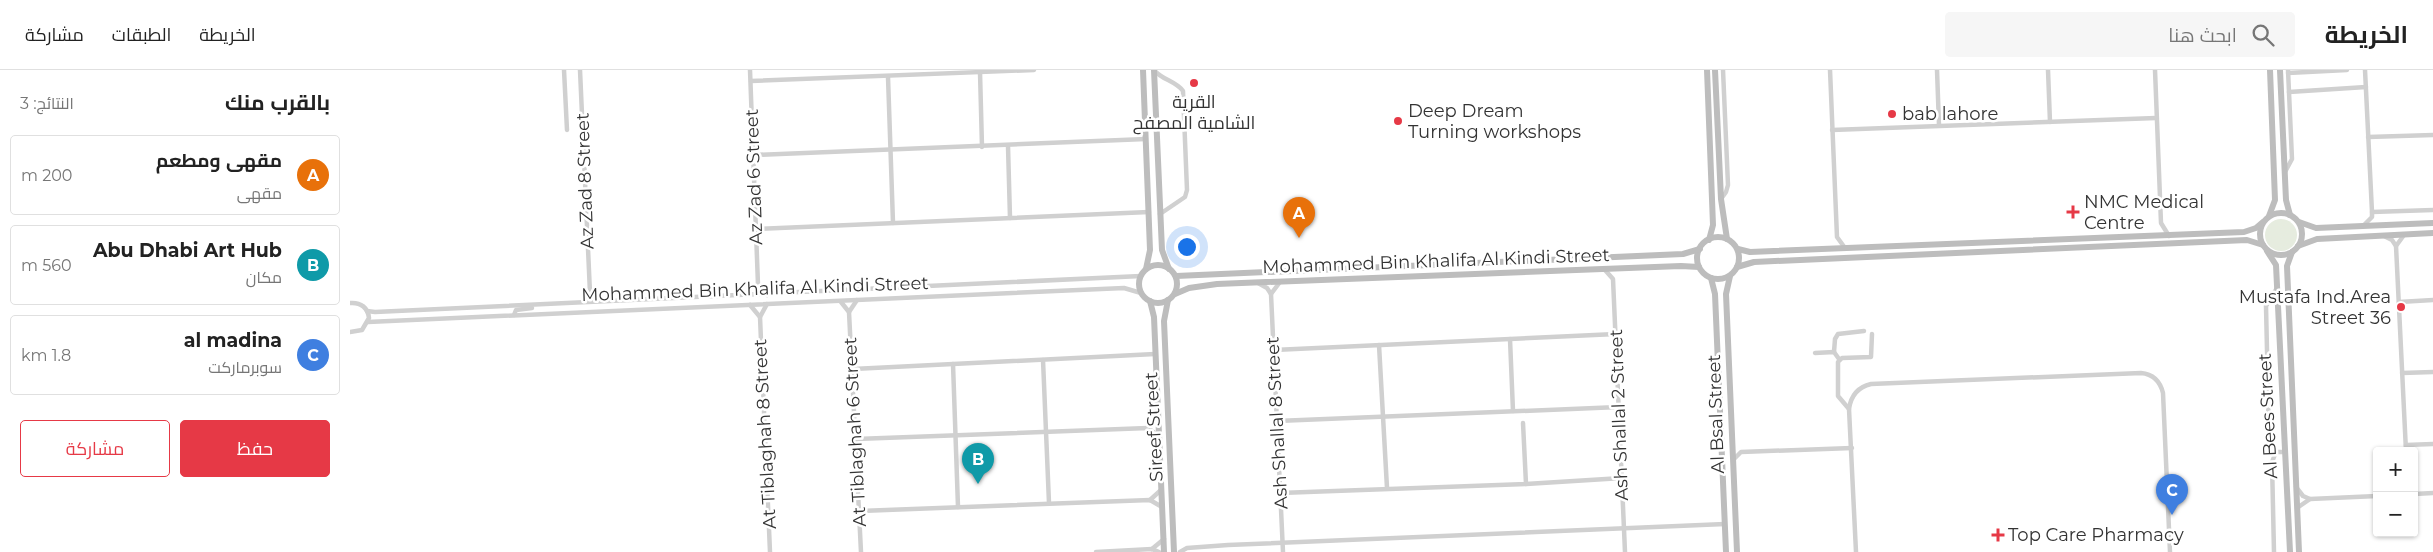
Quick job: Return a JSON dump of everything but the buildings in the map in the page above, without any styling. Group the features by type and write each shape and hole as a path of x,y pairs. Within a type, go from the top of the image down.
{"main road":[{"path":"1142,72 1150,250 1146,269 1139,281 1141,293 1150,301 1162,303 1175,294 1177,282 1176,276 1169,269 1162,250 1154,70"},
{"path":"1707,70 1713,225 1709,240"},
{"path":"1716,70 1721,199 1727,239"},
{"path":"2270,70 2275,200 2269,216 2248,232 1750,252 1738,249 1727,239 1714,238 1709,240 1700,249 1699,267 1711,278 1718,279 1730,276 1738,267 1754,262 2247,240 2282,255 2292,252 2298,246 2317,239 2433,233"},
{"path":"2280,70 2284,173 2286,200 2290,215"},
{"path":"2269,216 2279,213 2290,215 2298,222 2316,228 2433,223"},
{"path":"2263,222 2259,234 2265,248"},
{"path":"2298,222 2302,234 2298,246"},
{"name":"Al Bees Street","path":"2265,248 2276,265 2278,287 2290,552"},
{"name":"Mohammed Bin Khalifa Al Kindi Street","path":"1176,276 1683,254 1700,249"},
{"path":"1738,249 1738,267"},
{"name":"Al Bees Street","path":"2292,252 2287,266 2299,552"},
{"path":"1146,269 1158,265 1169,269"},
{"name":"Mohammed Bin Khalifa Al Kindi Street","path":"1175,294 1202,285 1622,268 1699,267"},
{"name":"Al Bsal Street","path":"1730,276 1726,294 1737,552"},
{"name":"Al Bsal Street","path":"1711,278 1715,294 1726,552"},
{"name":"Sireef Street","path":"1168,300 1164,321 1174,552"},
{"name":"Sireef Street","path":"1150,301 1154,317 1164,552"}],"street":[{"name":"Az Zad 8 Street","path":"564,70 567,130"},
{"name":"Az Zad 8 Street","path":"580,70 590,293"},
{"name":"Az Zad 6 Street","path":"750,70 758,285"},
{"path":"751,81 1034,70"},
{"path":"1154,70 1183,91 1188,190 1186,197 1160,214"},
{"path":"1721,199 1728,185 1723,70"},
{"path":"1830,70 1837,237 1839,243 1847,249"},
{"path":"1937,70 1940,125"},
{"path":"2048,70 2050,122"},
{"path":"2154,236 2161,224 2155,70"},
{"path":"2284,173 2292,159 2288,71 2347,70"},
{"path":"2366,70 2372,214 2381,226"},
{"path":"980,72 982,147"},
{"path":"888,77 893,223"},
{"path":"2289,92 2366,87"},
{"path":"1832,130 2156,118"},
{"path":"2368,137 2433,135"},
{"path":"754,155 1146,139"},
{"path":"1008,146 1010,218"},
{"path":"2363,226 2372,214 2433,210"},
{"path":"756,229 1149,212"},
{"path":"2161,224 2170,236"},
{"path":"2396,246 2405,234"},
{"path":"2384,236 2392,240 2396,246 2406,445 2433,444"},
{"path":"1828,250 1837,237"},
{"path":"1603,269 1613,279 1622,268"},
{"name":"Mohammed Bin Khalifa Al Kindi Street","path":"367,311 599,303 1141,276"},
{"name":"Ash Shallal 2 Street","path":"1613,279 1625,552"},
{"path":"1258,283 1264,286 1271,294 1280,282"},
{"path":"750,296 758,285 760,290 767,295"},
{"path":"2276,452 2269,439 2266,306 2278,287"},
{"name":"Mohammed Bin Khalifa Al Kindi Street","path":"368,322 1124,288 1141,293"},
{"path":"580,303 590,293 599,303"},
{"name":"Ash Shallal 8 Street","path":"1271,294 1283,552"},
{"path":"647,309 653,306 666,305 668,299"},
{"name":"At Tiblaghah 6 Street","path":"849,312 857,300"},
{"path":"2399,302 2433,300"},
{"name":"At Tiblaghah 6 Street","path":"840,301 849,312 861,552"},
{"path":"350,303 360,304 367,311 368,322 362,330 350,332"},
{"name":"At Tiblaghah 8 Street","path":"767,304 760,317 770,552"},
{"path":"514,315 516,310 543,305"},
{"name":"At Tiblaghah 8 Street","path":"750,305 760,317"},
{"path":"1849,409 1841,401 1838,394 1839,359 1834,352 1835,339 1838,334 1864,331"},
{"path":"1274,350 1616,334"},
{"path":"1839,359 1871,357 1872,334"},
{"path":"1510,339 1513,411"},
{"path":"1380,345 1386,488"},
{"path":"1815,353 1834,352"},
{"path":"853,369 1155,354"},
{"path":"1043,360 1049,503"},
{"path":"953,364 958,507"},
{"path":"2402,373 2433,372"},
{"path":"1856,552 1849,409 1851,399 1861,388 1871,384 2141,373 2150,375 2160,384 2163,393 2170,552"},
{"path":"1841,401 1851,399"},
{"path":"1277,421 1619,407"},
{"path":"1148,428 1158,417"},
{"path":"1523,423 1526,484"},
{"path":"856,439 1148,428 1159,436"},
{"path":"1732,445 1740,452 1852,448"},
{"path":"1733,460 1740,452"},
{"path":"2276,452 2285,452"},
{"path":"2274,552 2272,462 2276,452"},
{"path":"1280,493 1526,484 1622,478"},
{"path":"2296,487 2303,496 2310,499 2373,496"},
{"path":"1150,500 1161,490"},
{"path":"2418,494 2433,493"},
{"path":"2297,508 2310,499"},
{"path":"860,511 1150,500 1162,507"},
{"path":"1180,552 1187,548 1282,543 1725,524"},
{"path":"1152,549 1164,539"},
{"path":"1174,542 1187,548"},
{"path":"1096,552 1152,549 1159,552"}],"shaded area":[{"path":"2281,219 2287,220 2292,224 2296,229 2296,241 2292,246 2287,250 2281,251 2275,250 2270,246 2266,241 2265,235 2266,229 2270,224 2275,220"}],"place":[{"name":"القرية الشامية المصفح","path":"1194,83"},
{"name":"bab lahore","path":"1892,114"},
{"name":"Deep Dream Turning workshops","path":"1398,121"},
{"name":"NMC Medical Centre","path":"2073,212"},
{"name":"مقهى ومطعم","path":"1299,238"},
{"name":"Mustafa Ind.Area Street 36","path":"2401,307"},
{"name":"Abu Dhabi Art Hub","path":"978,484"},
{"name":"al madina","path":"2172,515"},
{"name":"Top Care Pharmacy","path":"1998,535"}]}
